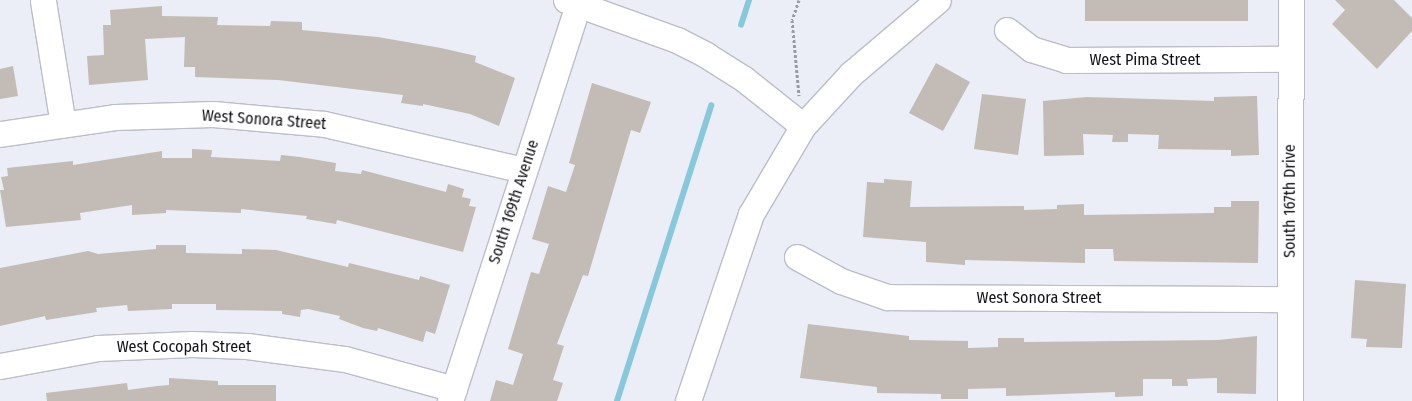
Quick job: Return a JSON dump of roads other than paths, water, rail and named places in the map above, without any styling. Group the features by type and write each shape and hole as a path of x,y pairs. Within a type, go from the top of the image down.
{"street":[{"path":"688,401 751,214 803,126 851,74 938,0"},
{"name":"South 167th Drive","path":"1290,401 1291,0"},
{"path":"43,1 63,124"},
{"path":"572,2 677,40 706,55 744,79 803,126"},
{"name":"South 169th Avenue","path":"452,395 524,170 572,2"},
{"name":"West Pima Street","path":"1008,30 1031,49 1066,60 1291,59"},
{"name":"West Sonora Street","path":"0,134 116,117 213,114 324,124 524,170"},
{"name":"West Sonora Street","path":"797,257 840,281 887,297 1290,299"},
{"name":"West Cocopah Street","path":"0,366 98,348 192,344 247,346 345,359 452,395"}],"waterway":[{"path":"741,25 749,0"},
{"path":"617,401 711,106"}]}
